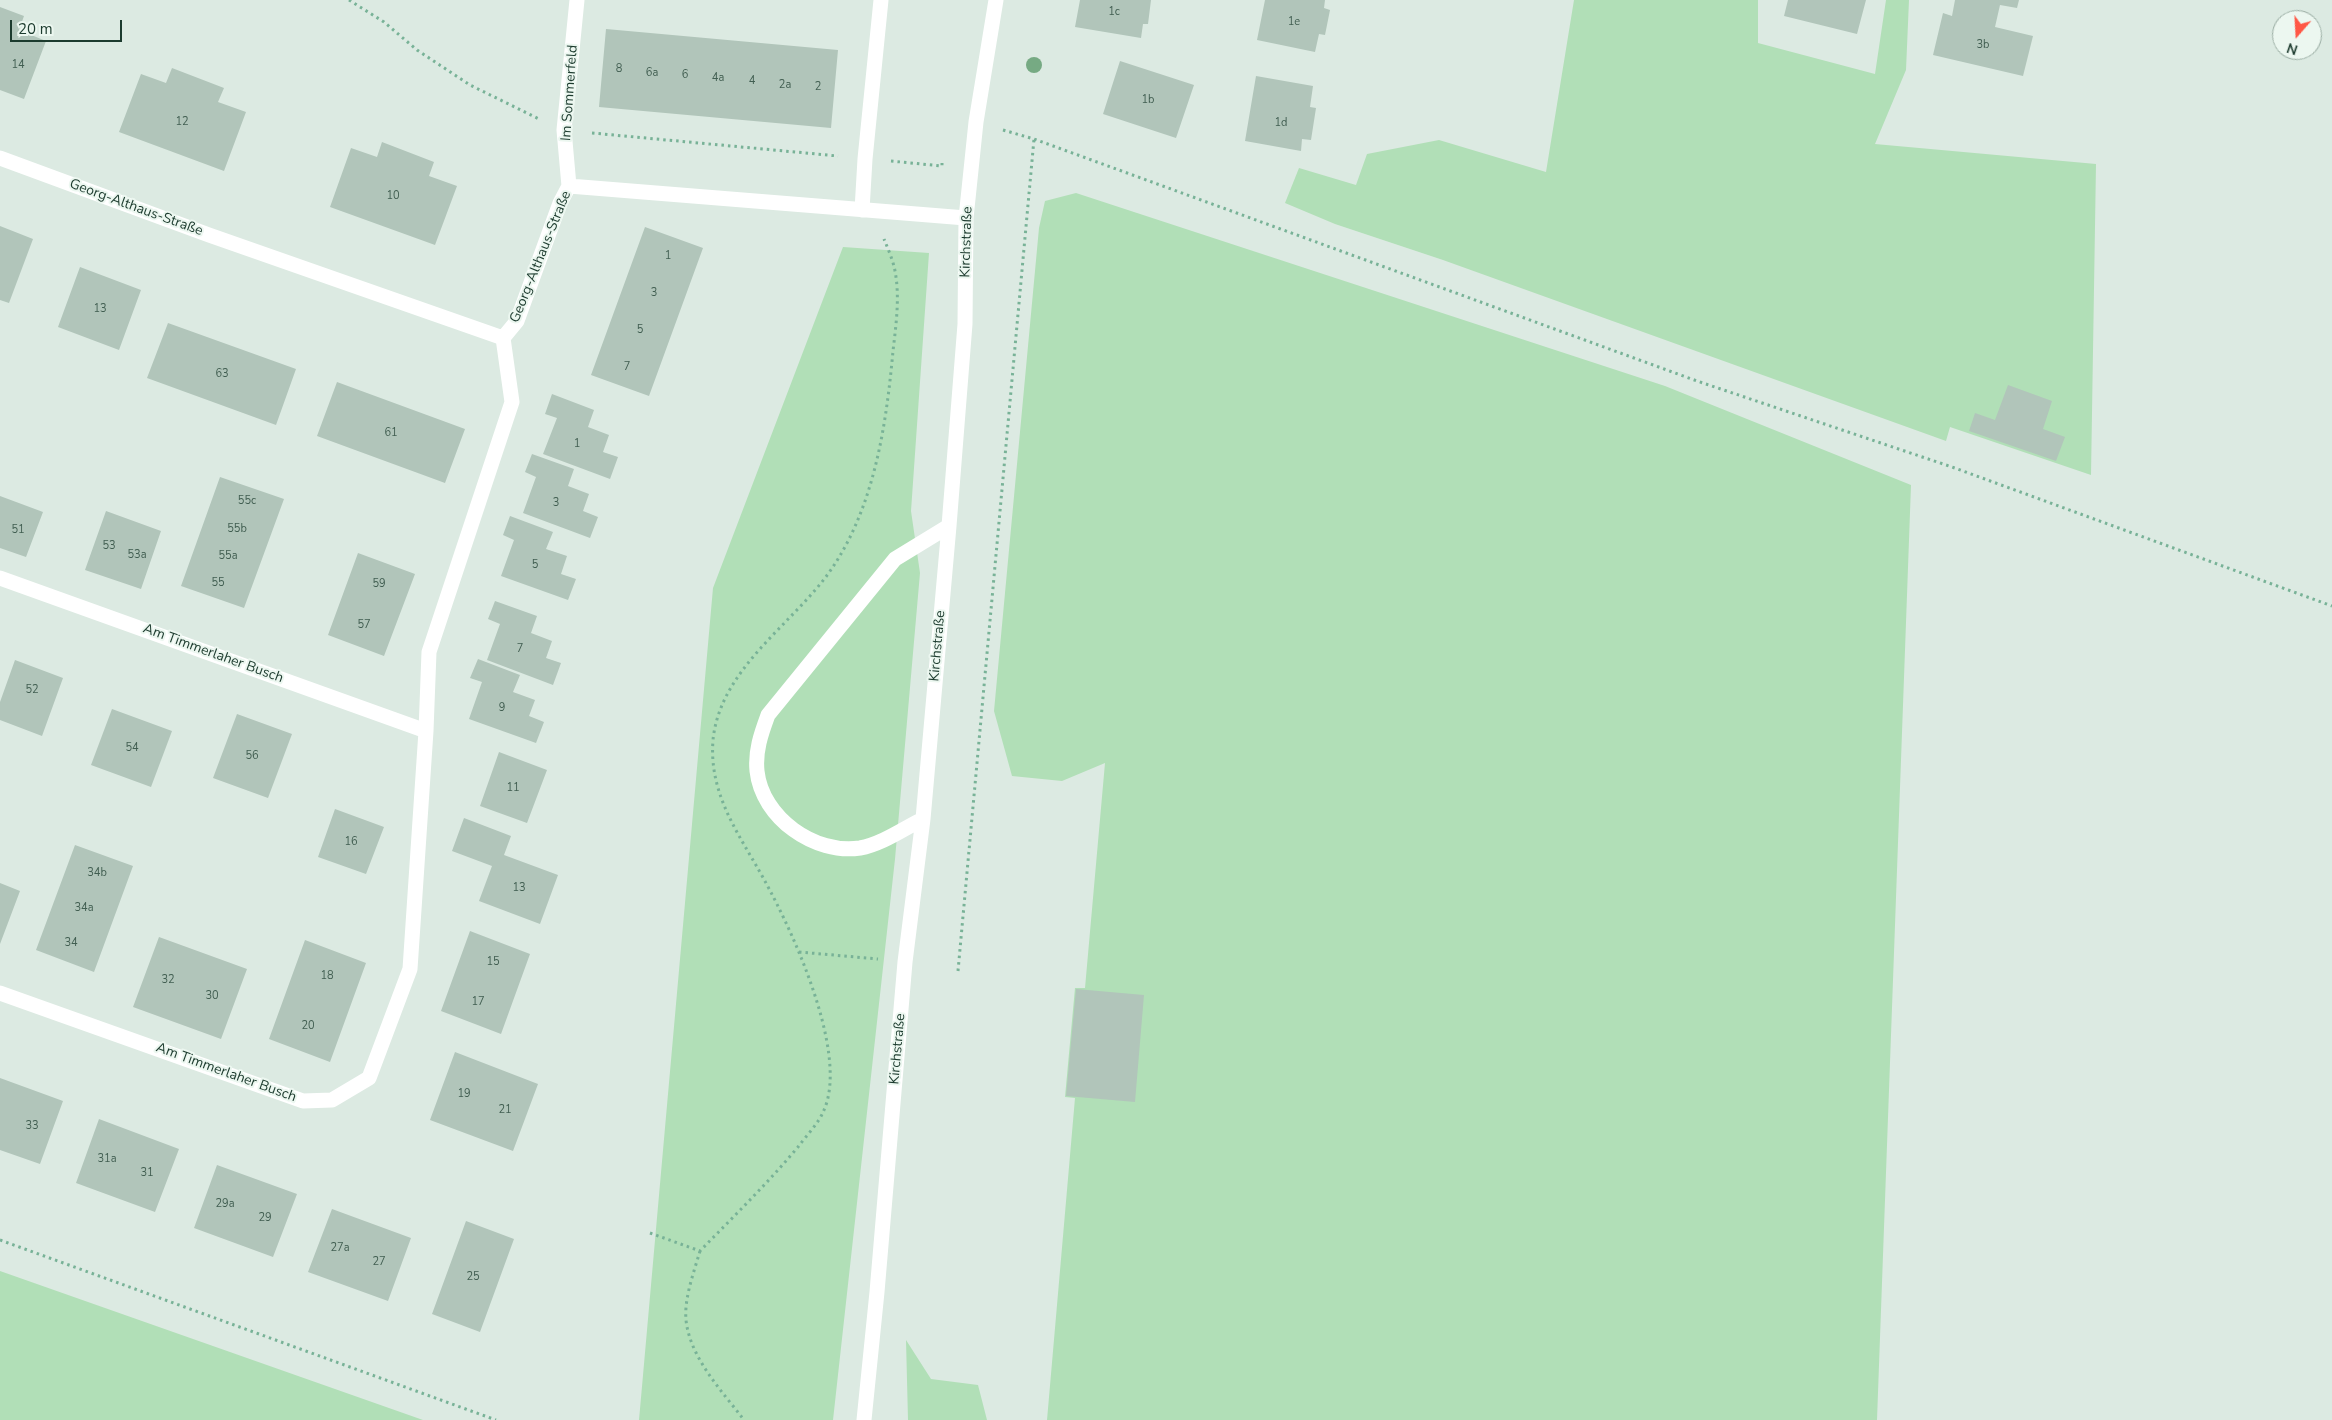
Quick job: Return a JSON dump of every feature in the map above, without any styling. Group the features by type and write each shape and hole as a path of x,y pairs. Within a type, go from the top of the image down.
{"street":[{"name":"Im Sommerfeld","path":"569,186 564,130 577,0"},
{"path":"862,210 865,159 882,0"},
{"name":"Kirchstraße","path":"864,1420 877,1292 905,962 923,820 949,526 965,324 966,218 976,122 996,0"},
{"name":"Georg-Althaus-Straße","path":"0,158 504,338 518,321 560,203 569,186 966,218"},
{"name":"Am Timmerlaher Busch","path":"0,993 303,1101 332,1100 369,1078 410,969 426,730 429,652 512,402 504,338"},
{"path":"923,820 875,844 859,848 835,848 811,839 791,829 774,812 764,793 757,772 758,742 768,715 895,559 949,526"},
{"name":"Am Timmerlaher Busch","path":"0,578 426,730"}],"path":[{"path":"350,0 384,22 417,50 470,84 515,109 564,130 942,166 943,156"},
{"path":"976,122 1034,139 1697,381 1952,467 2332,606"},
{"path":"958,971 1034,139"},
{"path":"799,952 905,962"},
{"path":"744,1420 708,1372 691,1342 686,1319 689,1292 700,1251 773,1176 824,1110 831,1077 828,1046 819,1010"},
{"path":"650,1233 700,1251"},
{"path":"0,1240 496,1420"}],"green space":[{"path":"1574,0 1758,0 1758,43 1875,74 1886,0 1909,0 1906,70 1875,144 2096,164 2091,475 1950,427 1946,441 1443,260 1335,224 1285,203 1299,168 1356,185 1367,154 1439,140 1546,172"},
{"path":"1076,193 1665,386 1911,485 1877,1420 1047,1420 1075,1098 1065,1097 1075,988 1085,988 1105,763 1062,781 1012,776 994,711 1039,228 1045,201"},
{"path":"843,247 929,253 911,511 920,573 895,859 833,1420 639,1420 713,588"},
{"path":"0,1271 423,1420 0,1420"},
{"path":"906,1340 931,1379 978,1385 987,1420 908,1420"}],"building":[{"path":"1080,0 1151,0 1148,24 1143,24 1141,38 1075,27"},
{"path":"1265,0 1325,0 1324,8 1330,10 1325,35 1319,34 1315,52 1257,40"},
{"path":"1788,0 1866,0 1857,34 1784,16"},
{"path":"1955,0 2019,0 2017,8 2000,5 1995,27 2033,36 2023,76 1933,55 1943,13 1952,16"},
{"path":"0,7 24,16 19,30 46,41 24,99 0,90"},
{"path":"606,29 838,50 831,128 599,107"},
{"path":"1120,61 1194,85 1176,138 1103,114"},
{"path":"172,68 224,88 218,102 246,112 224,171 119,132 141,74 166,83"},
{"path":"1256,76 1313,86 1310,107 1316,108 1311,140 1302,139 1301,151 1245,141"},
{"path":"382,142 434,162 429,176 457,186 435,245 330,207 351,148 377,157"},
{"path":"0,226 33,239 9,303 0,300"},
{"path":"645,227 703,248 649,396 591,375"},
{"path":"80,267 141,290 119,350 58,327"},
{"path":"168,323 296,369 276,425 147,378"},
{"path":"337,382 465,429 445,483 317,436"},
{"path":"2008,385 2052,401 2043,429 2065,437 2056,461 1969,431 1975,413 1995,420"},
{"path":"552,394 594,410 588,427 609,435 603,452 618,457 610,479 543,454 557,418 545,414"},
{"path":"532,454 574,469 568,486 589,494 583,511 598,517 590,538 523,513 536,477 525,472"},
{"path":"220,477 284,499 244,608 181,586"},
{"path":"0,496 43,512 26,557 0,548"},
{"path":"106,511 161,531 141,589 85,570"},
{"path":"510,516 553,532 546,549 567,556 561,574 576,579 568,600 501,576 514,540 503,535"},
{"path":"358,553 415,574 384,656 328,635"},
{"path":"495,601 537,616 531,633 552,641 546,658 561,663 553,685 487,660 500,624 488,619"},
{"path":"478,659 520,675 513,692 535,700 529,716 544,722 536,743 469,719 482,682 470,678"},
{"path":"15,660 63,678 42,736 0,720 0,702"},
{"path":"112,709 172,731 151,787 91,765"},
{"path":"237,714 292,734 268,798 213,778"},
{"path":"499,752 547,770 527,823 480,806"},
{"path":"335,809 384,827 366,874 318,857"},
{"path":"464,818 511,836 504,855 558,875 540,924 479,901 492,866 452,851"},
{"path":"75,845 133,866 94,972 36,950"},
{"path":"0,883 20,891 0,944"},
{"path":"470,931 530,954 501,1034 441,1011"},
{"path":"159,937 247,969 221,1039 133,1007"},
{"path":"305,940 366,963 330,1062 269,1039"},
{"path":"1076,989 1144,995 1135,1102 1066,1096"},
{"path":"455,1052 538,1084 513,1151 430,1120"},
{"path":"0,1078 63,1101 40,1164 0,1150"},
{"path":"99,1119 179,1149 155,1212 76,1183"},
{"path":"217,1165 297,1194 273,1257 194,1228"},
{"path":"332,1209 411,1238 388,1301 308,1272"},
{"path":"466,1221 514,1239 480,1332 432,1314"}]}
